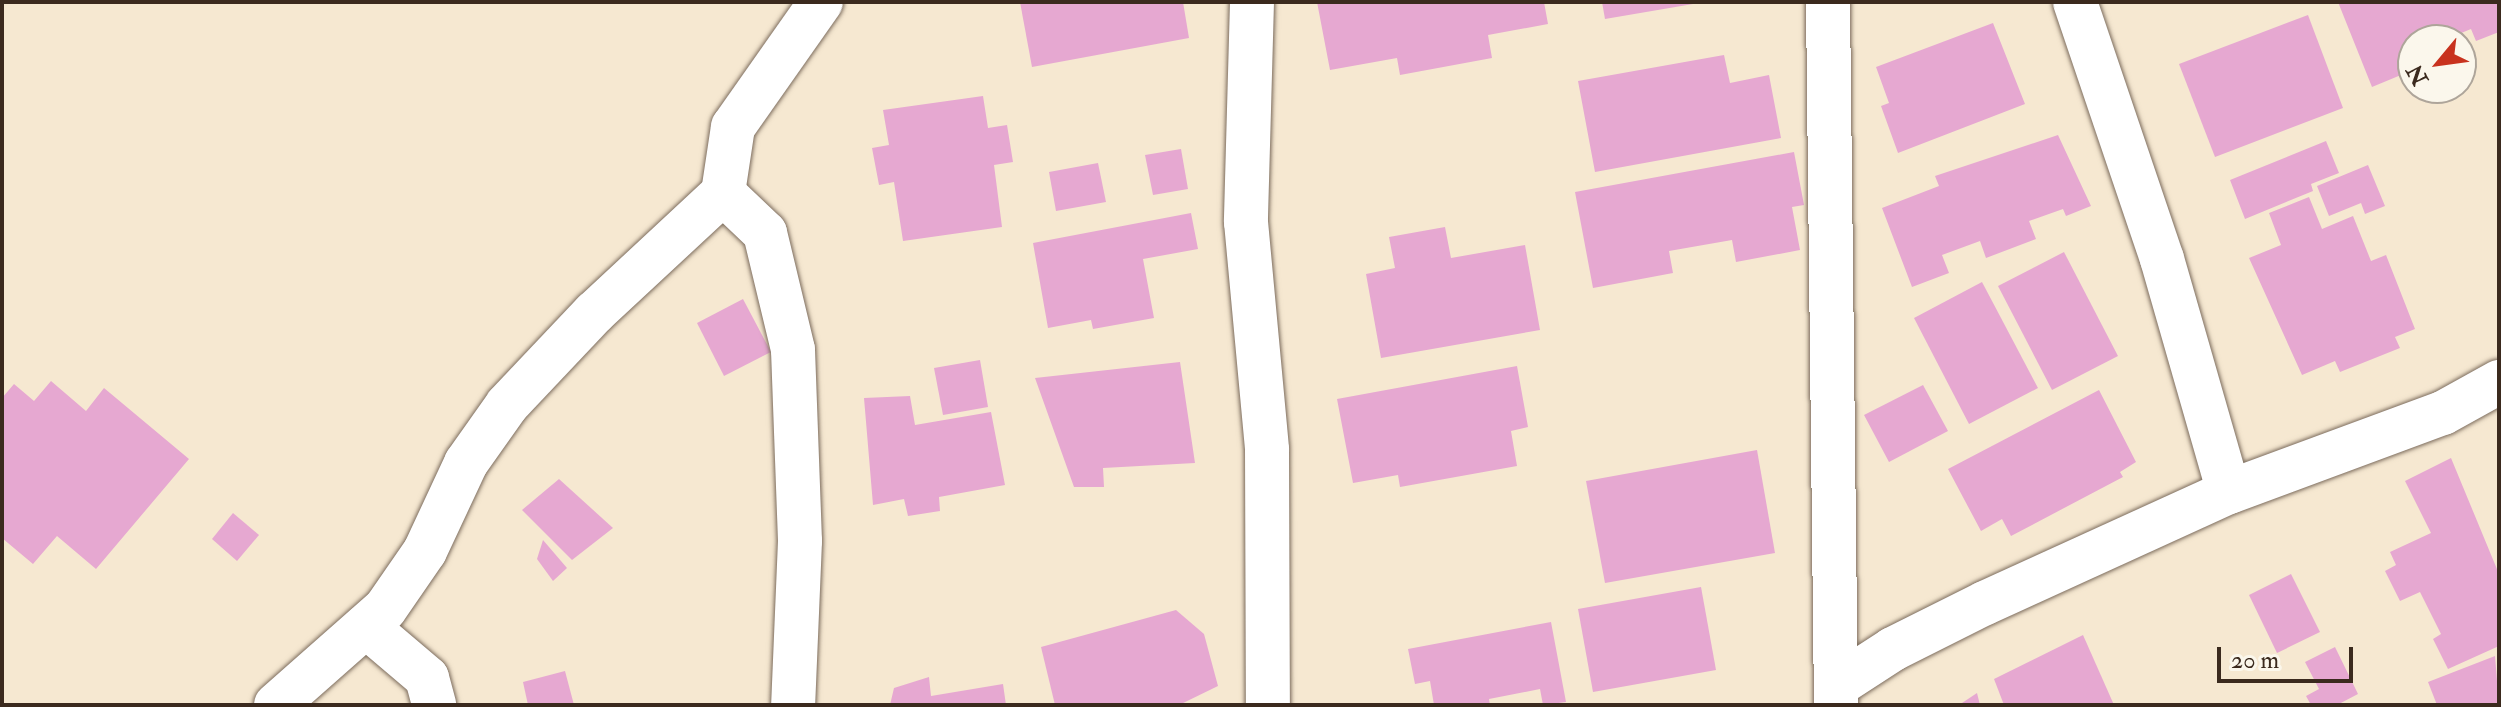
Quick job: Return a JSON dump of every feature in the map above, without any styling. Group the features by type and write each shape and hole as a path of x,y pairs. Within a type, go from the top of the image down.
{"street":[{"path":"276,705 385,609 425,551 466,463 507,405 594,313 723,193 733,127 821,2"},
{"path":"1252,2 1246,222 1267,450 1268,705"},
{"path":"1828,2 1836,696"},
{"path":"2075,2 2162,259 2229,492"},
{"path":"723,193 765,233 793,350 800,541 793,705"},
{"path":"1836,696 1893,649 1985,603 2229,492 2443,413 2499,382"},
{"path":"366,626 427,678 434,705"}],"building":[{"path":"1020,2 1183,2 1189,38 1032,67"},
{"path":"1317,2 1544,2 1548,24 1488,35 1492,58 1400,75 1397,58 1330,70"},
{"path":"1602,2 1693,2 1693,4 1605,19"},
{"path":"2338,2 2499,2 2499,32 2477,41 2477,24 2397,24 2397,77 2372,87"},
{"path":"2308,15 2343,108 2215,157 2179,64"},
{"path":"1993,23 2025,104 1898,153 1881,106 1889,103 1876,67"},
{"path":"1724,55 1730,83 1769,75 1781,138 1595,172 1578,81"},
{"path":"983,96 988,128 1007,125 1013,162 994,165 1002,227 903,241 894,182 879,185 872,148 889,145 883,110"},
{"path":"2058,135 2091,206 2066,216 2063,209 2029,221 2036,239 1986,258 1980,241 1942,255 1949,273 1912,287 1882,208 1939,186 1935,176"},
{"path":"2326,141 2339,173 2311,184 2313,191 2245,219 2230,180"},
{"path":"1181,149 1188,189 1153,195 1145,155"},
{"path":"1794,152 1804,205 1792,207 1800,250 1736,262 1732,240 1669,251 1673,273 1593,288 1575,192"},
{"path":"1098,163 1106,202 1056,211 1049,172"},
{"path":"2368,165 2385,206 2365,214 2361,203 2329,216 2317,186"},
{"path":"2309,197 2322,229 2353,216 2371,261 2386,255 2415,329 2395,337 2400,348 2340,372 2335,361 2302,375 2249,258 2281,245 2269,213"},
{"path":"1191,213 1198,249 1143,259 1154,318 1093,329 1091,320 1048,328 1033,243"},
{"path":"1445,227 1451,258 1525,245 1540,330 1381,358 1366,274 1395,268 1389,237"},
{"path":"2064,252 2118,356 2052,390 1998,286"},
{"path":"1982,282 2038,388 1969,424 1914,318"},
{"path":"743,299 771,352 724,376 697,323"},
{"path":"980,360 988,407 943,415 934,368"},
{"path":"1180,362 1195,463 1103,468 1104,487 1074,487 1035,378"},
{"path":"1517,366 1528,427 1511,431 1517,466 1400,487 1398,475 1353,483 1337,399"},
{"path":"51,381 86,411 104,388 189,459 96,569 57,536 33,564 2,538 2,398 14,384 34,401"},
{"path":"1923,385 1948,431 1889,462 1864,415"},
{"path":"2099,390 2136,462 2120,472 2123,477 2011,536 2002,519 1981,531 1948,469"},
{"path":"910,396 915,425 991,412 1005,485 939,497 940,511 908,516 904,499 873,505 864,398"},
{"path":"1757,450 1775,553 1605,583 1586,481"},
{"path":"2451,458 2499,574 2499,646 2448,669 2433,639 2441,634 2420,592 2400,601 2385,571 2396,565 2390,552 2431,533 2405,481"},
{"path":"559,479 613,528 572,560 522,510"},
{"path":"233,513 259,535 237,561 212,539"},
{"path":"543,540 567,568 553,581 537,559"},
{"path":"2291,574 2320,632 2277,653 2249,595"},
{"path":"1701,587 1716,670 1593,692 1578,609"},
{"path":"1176,610 1204,634 1218,686 1179,705 1055,705 1041,647"},
{"path":"1551,622 1566,702 1543,705 1540,689 1489,699 1490,705 1434,705 1430,681 1415,684 1408,649"},
{"path":"2083,635 2114,705 2004,705 1994,679"},
{"path":"2335,647 2358,694 2337,705 2311,705 2306,696 2319,689 2305,662"},
{"path":"2495,656 2499,705 2437,705 2428,682"},
{"path":"565,671 574,705 528,705 523,682"},
{"path":"929,677 931,696 1003,684 1006,705 890,705 894,688"},
{"path":"1977,693 1980,705 1959,705"}]}
